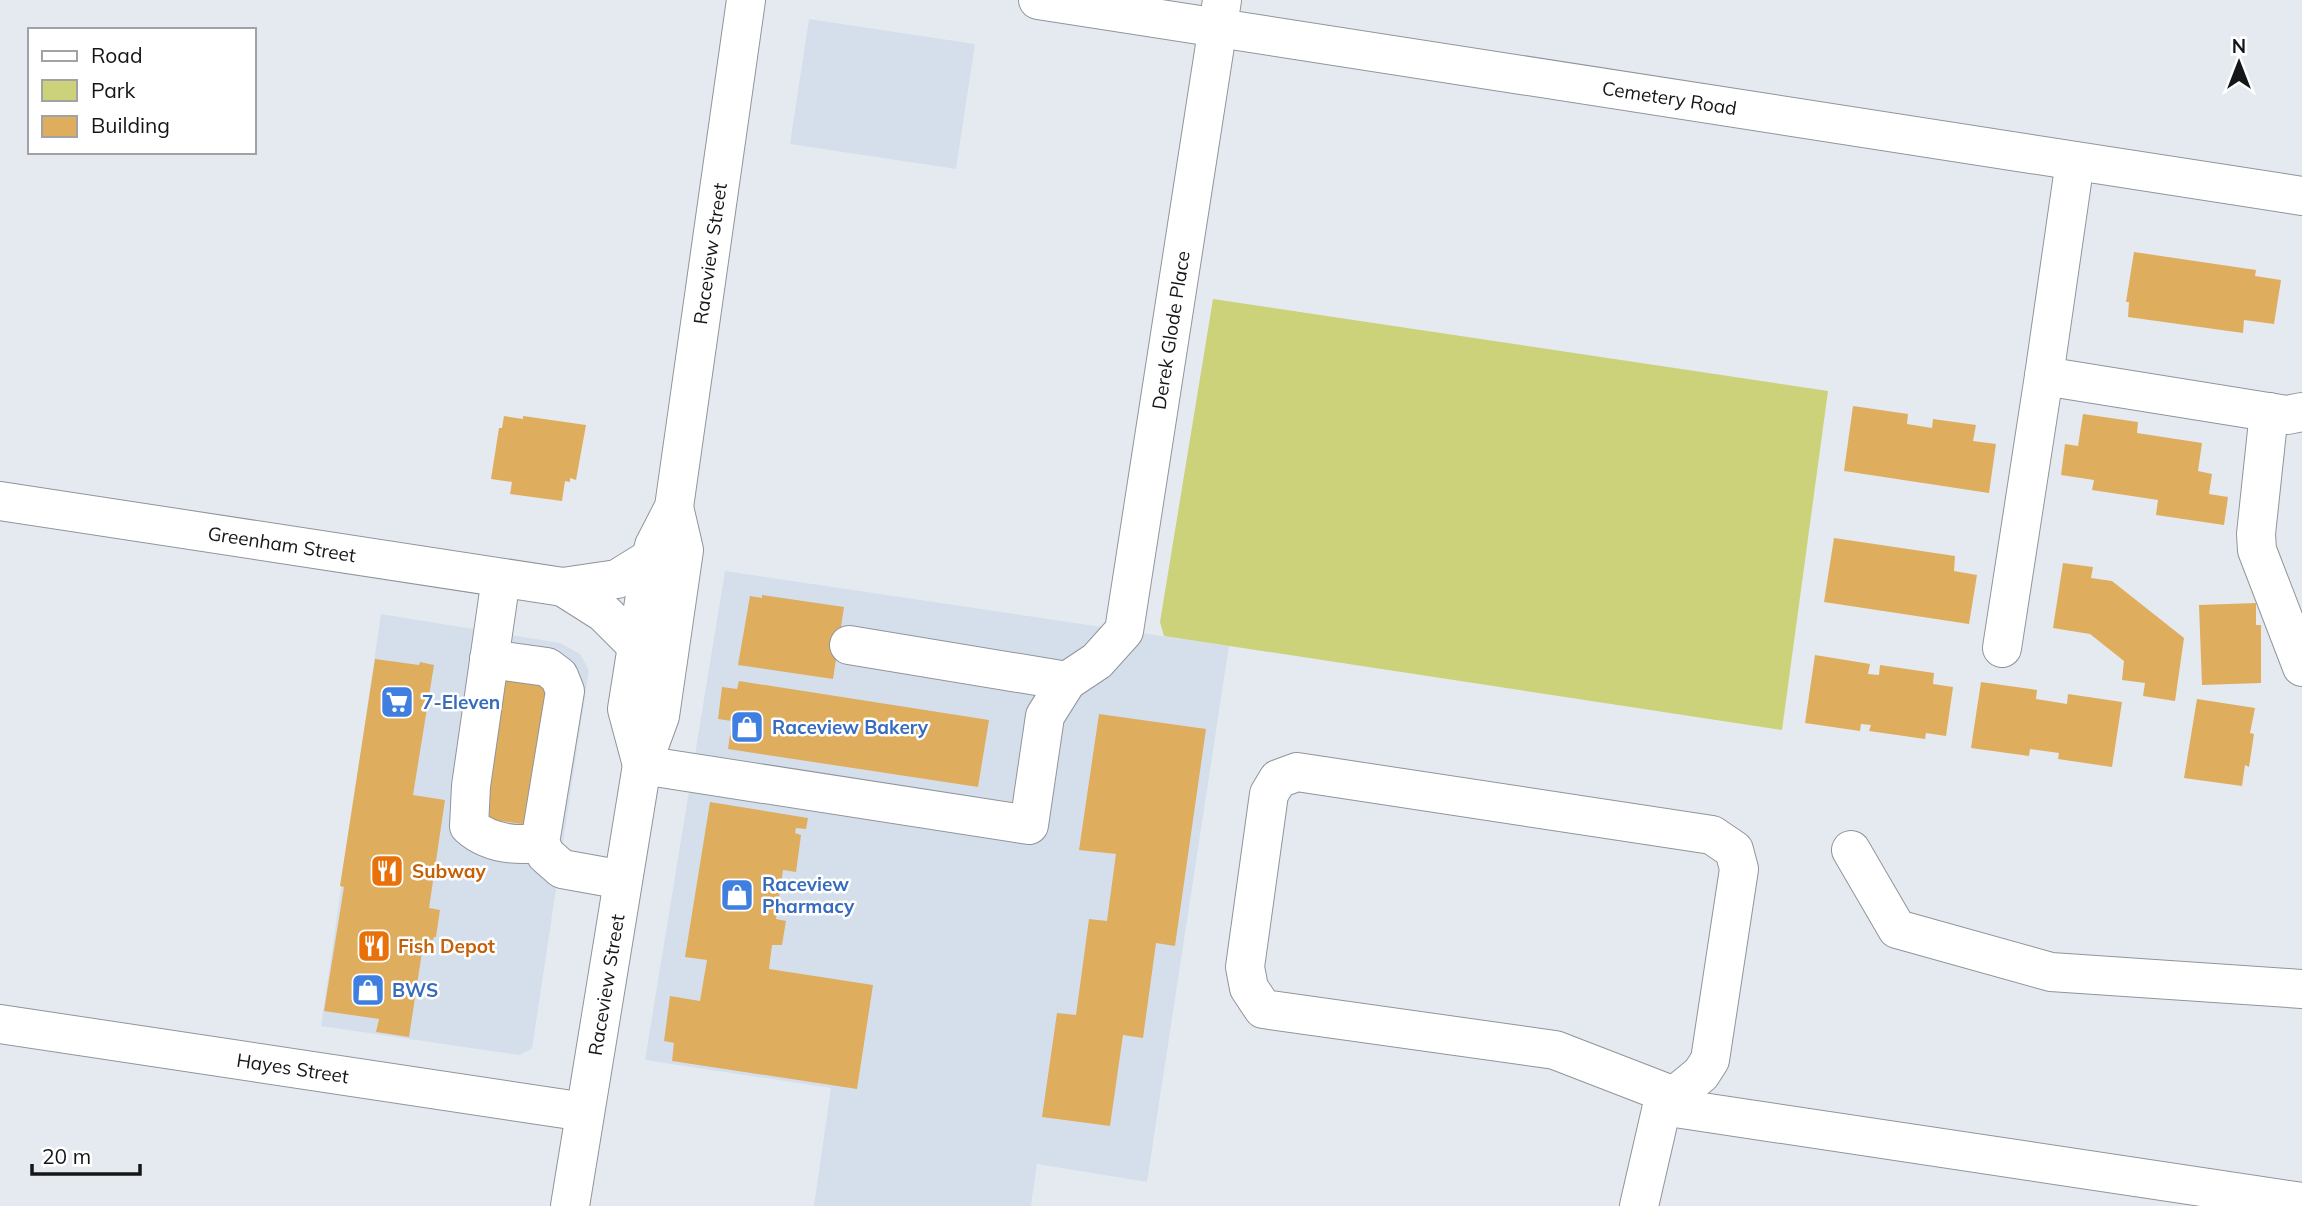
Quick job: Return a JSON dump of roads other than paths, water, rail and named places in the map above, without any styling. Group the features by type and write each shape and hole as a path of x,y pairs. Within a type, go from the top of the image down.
{"street":[{"name":"Raceview Street","path":"642,765 627,709 651,558 654,546 674,507 746,0"},
{"name":"Cemetery Road","path":"1038,0 1220,15 2075,161 2302,197"},
{"name":"Derek Glode Place","path":"1068,681 1097,661 1124,631 1220,15"},
{"path":"2002,648 2075,161"},
{"path":"2044,376 2285,412 2256,534 2257,550 2302,667"},
{"name":"Greenham Street","path":"0,501 563,587 617,579 651,558"},
{"name":"Raceview Street","path":"570,1206 642,765 660,716 684,550 674,507"},
{"path":"501,578 471,786 468,826 478,835 495,841 525,845 540,843"},
{"name":"Greenham Street","path":"563,587 604,612 636,645"},
{"path":"642,765 1029,825 1045,716 1068,681 849,645"},
{"path":"489,659 547,667 559,676 565,691 540,843 546,855 562,869 623,880"},
{"path":"1639,1206 1668,1101 1701,1074 1710,1060 1739,869 1734,850 1712,835 1297,772 1278,779 1269,794 1245,967 1249,989 1263,1009 1555,1051 1668,1101 2302,1202"},
{"path":"1851,850 1897,929 2050,972 2302,989"},
{"name":"Hayes Street","path":"0,1024 585,1112"}],"place":[{"name":"7-Eleven","path":"397,702"},
{"name":"Raceview Bakery","path":"747,727"},
{"name":"Subway","path":"387,871"},
{"name":"Raceview Pharmacy","path":"737,895"},
{"name":"Fish Depot","path":"374,946"},
{"name":"BWS","path":"368,990"}]}
